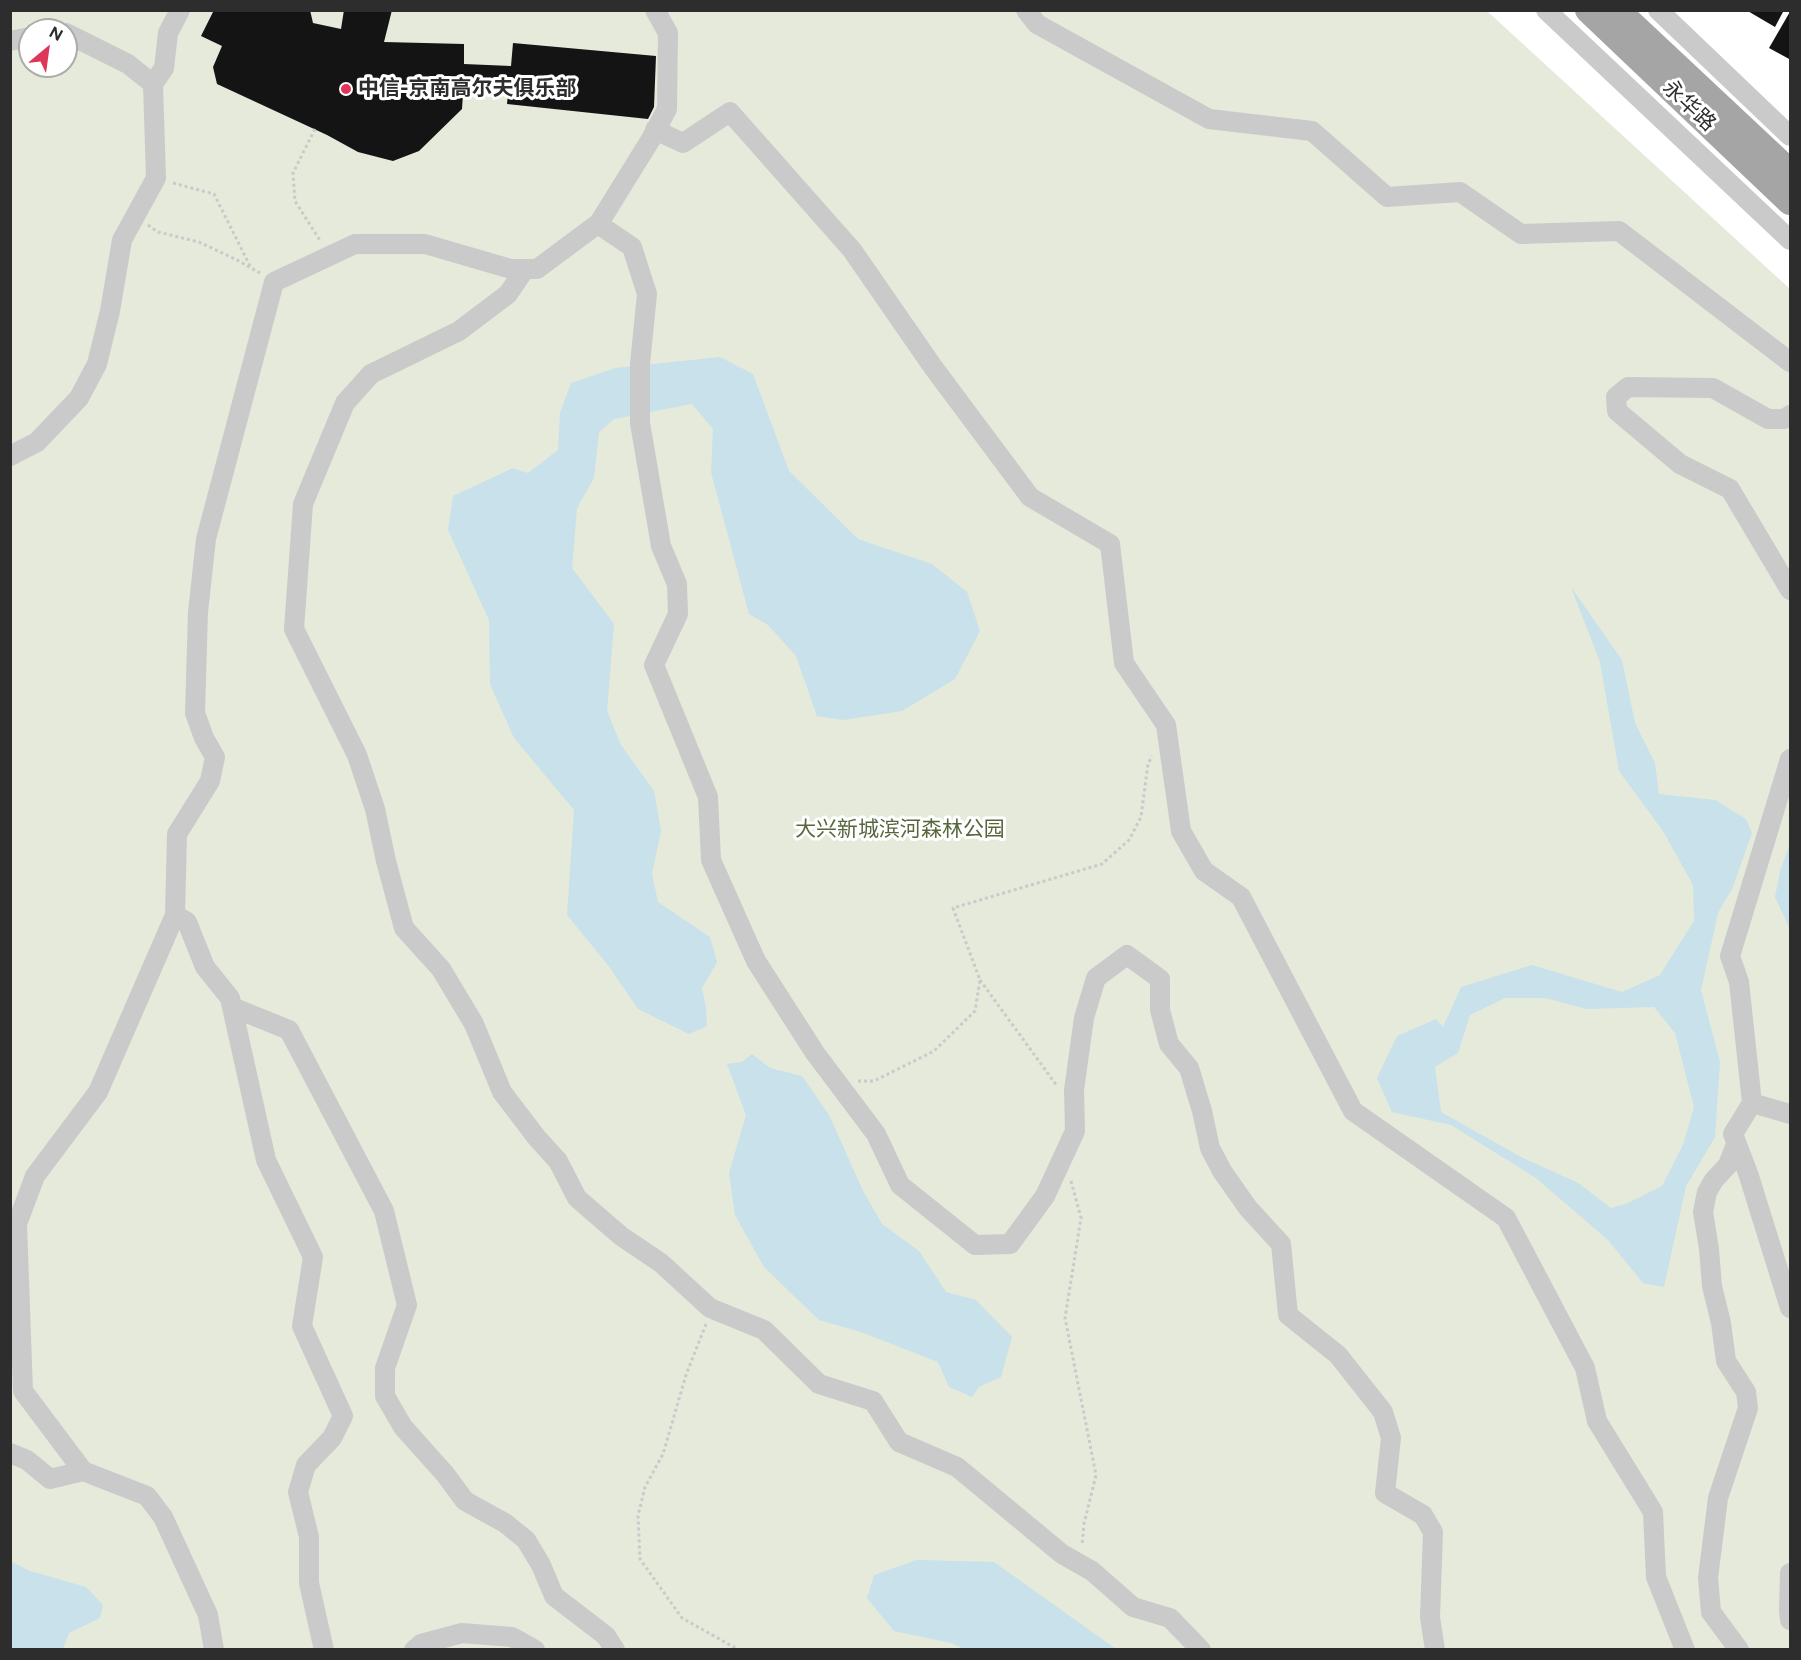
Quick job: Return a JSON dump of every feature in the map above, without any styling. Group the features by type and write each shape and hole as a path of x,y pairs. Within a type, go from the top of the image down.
{"main road":[{"name":"永华路","path":"1588,10 1791,202"},
{"name":"永华路","path":"1617,10 1791,172"}],"street":[{"path":"10,456 37,442 78,398 97,364 110,311 122,240 156,178 153,84 164,68 168,33 180,10"},
{"path":"214,1650 208,1614 164,1517 147,1496 83,1470 23,1390 17,1224 36,1176 98,1092 175,915 177,834 210,781 215,757 204,738 195,713 198,612 206,539 274,282 355,244 425,244 511,269 537,269 598,224 667,108 668,33 655,10"},
{"path":"1026,10 1037,24 1209,119 1312,131 1387,197 1460,192 1521,234 1620,231 1791,362"},
{"path":"1546,10 1791,240"},
{"path":"1658,10 1791,136"},
{"path":"78,39 128,63 153,84"},
{"path":"655,130 683,143 730,112 852,250 933,367 1030,497 1110,544 1124,663 1166,725 1181,831 1204,871 1241,897 1353,1111 1506,1218 1585,1368 1596,1421 1653,1512 1656,1577 1685,1650"},
{"path":"598,224 632,247 647,294 640,364 640,423 661,546 677,584 678,614 654,665 708,797 711,860 756,961 828,1069 876,1134 900,1185 975,1245 1010,1244 1046,1196 1075,1131 1074,1090 1084,1018 1096,978 1126,956 1160,979 1161,1010 1169,1044 1189,1068 1203,1112 1210,1148 1222,1171 1248,1208 1281,1244 1288,1315 1338,1355 1383,1412 1391,1438 1385,1493 1423,1515 1433,1532 1430,1617 1435,1650"},
{"path":"525,269 508,294 459,331 371,374 345,403 303,504 294,629 357,755 375,809 404,928 441,969 474,1024 502,1092 537,1138 558,1161 577,1198 621,1236 661,1263 708,1307 764,1330 819,1384 873,1401 899,1442 957,1467 1035,1533 1062,1554 1092,1571 1133,1607 1170,1618 1201,1650"},
{"path":"1791,415 1784,419 1768,419 1713,388 1628,387 1616,397 1617,411 1680,464 1730,489 1791,590"},
{"path":"1791,759 1730,956 1739,982 1752,1103 1732,1134 1748,1173 1791,1308"},
{"path":"175,915 187,922 206,967 230,999 266,1160 313,1257 302,1326 343,1416 332,1438 306,1465 298,1492 309,1537 309,1583 324,1650"},
{"path":"232,1006 289,1030 384,1211 407,1305 385,1368 385,1396 403,1427 445,1474 465,1501 505,1523 526,1540 541,1565 554,1596 606,1636 615,1650"},
{"path":"1752,1103 1791,1114"},
{"path":"1736,1144 1728,1165 1714,1180 1707,1192 1703,1212 1712,1286 1721,1323 1726,1361 1746,1392 1748,1408 1718,1498 1708,1578 1711,1612 1739,1650"},
{"path":"10,1453 27,1460 50,1479 83,1470"},
{"path":"1791,1573 1791,1620"},
{"path":"414,1650 421,1644 462,1633 512,1637 536,1650"}],"path":[{"path":"315,129 292,173 295,201 330,256"},
{"path":"156,178 214,194 252,269"},
{"path":"135,216 158,232 198,242 274,282"},
{"path":"1074,1110 980,980 953,908 1102,864 1128,840 1141,817 1148,764 1152,754"},
{"path":"828,1069 846,1080 874,1081 934,1051 975,1011 980,980"},
{"path":"1063,1158 1081,1218 1065,1317 1096,1474 1084,1524 1080,1565"},
{"path":"708,1307 705,1330 686,1375 663,1454 645,1487 638,1516 640,1559 682,1618 740,1650"}],"green space":[{"name":"大兴新城滨河森林公园","path":"11,11 1487,11 1790,289 1790,1649 11,1650"}],"water":[{"path":"720,357 753,374 789,471 858,539 932,564 967,592 980,631 955,679 902,711 843,720 817,716 796,656 768,625 749,614 711,472 713,429 692,404 614,419 599,432 594,478 577,508 572,568 614,624 607,711 621,745 654,791 661,831 652,874 658,902 710,937 717,962 702,988 707,1026 689,1034 638,1009 608,965 567,915 574,810 514,738 490,684 489,620 448,530 453,496 513,468 528,473 558,450 560,413 571,383 615,368"},
{"path":"1571,587 1622,660 1635,723 1655,763 1659,794 1715,800 1746,819 1752,833 1732,889 1718,913 1701,990 1720,1062 1715,1137 1686,1186 1664,1287 1643,1283 1608,1240 1536,1178 1451,1125 1392,1112 1377,1078 1397,1036 1436,1019 1443,1027 1461,987 1532,965 1622,992 1660,975 1694,921 1693,885 1663,831 1619,771 1600,662","holes":["1505,998 1545,998 1587,1009 1654,1007 1675,1033 1694,1107 1683,1145 1662,1186 1626,1204 1611,1208 1578,1183 1521,1157 1441,1112 1435,1067 1458,1053 1470,1015"]},
{"path":"1790,844 1790,929 1775,897 1780,871"},
{"path":"752,1054 770,1068 802,1076 829,1115 863,1191 882,1224 919,1251 946,1292 976,1300 1012,1337 1001,1377 979,1387 972,1397 949,1387 938,1362 861,1332 819,1320 764,1267 735,1215 729,1173 746,1115 727,1064 742,1062"},
{"path":"917,1560 994,1562 1116,1649 964,1649 951,1643 894,1631 867,1598 874,1575"},
{"path":"10,1561 30,1571 86,1587 103,1605 100,1618 69,1633 63,1649 11,1649"}],"building":[{"name":"中信-京南高尔夫俱乐部","path":"214,10 310,10 313,23 341,29 344,10 392,10 384,42 464,44 464,64 511,66 513,43 656,56 654,107 648,119 507,104 508,94 463,94 462,109 419,151 393,161 358,152 327,135 217,84 213,67 222,46 201,36"},
{"path":"1746,10 1784,10 1775,27"},
{"path":"1791,10 1791,60 1769,48"}],"place":[{"name":"中信-京南高尔夫俱乐部","path":"346,89"}]}
